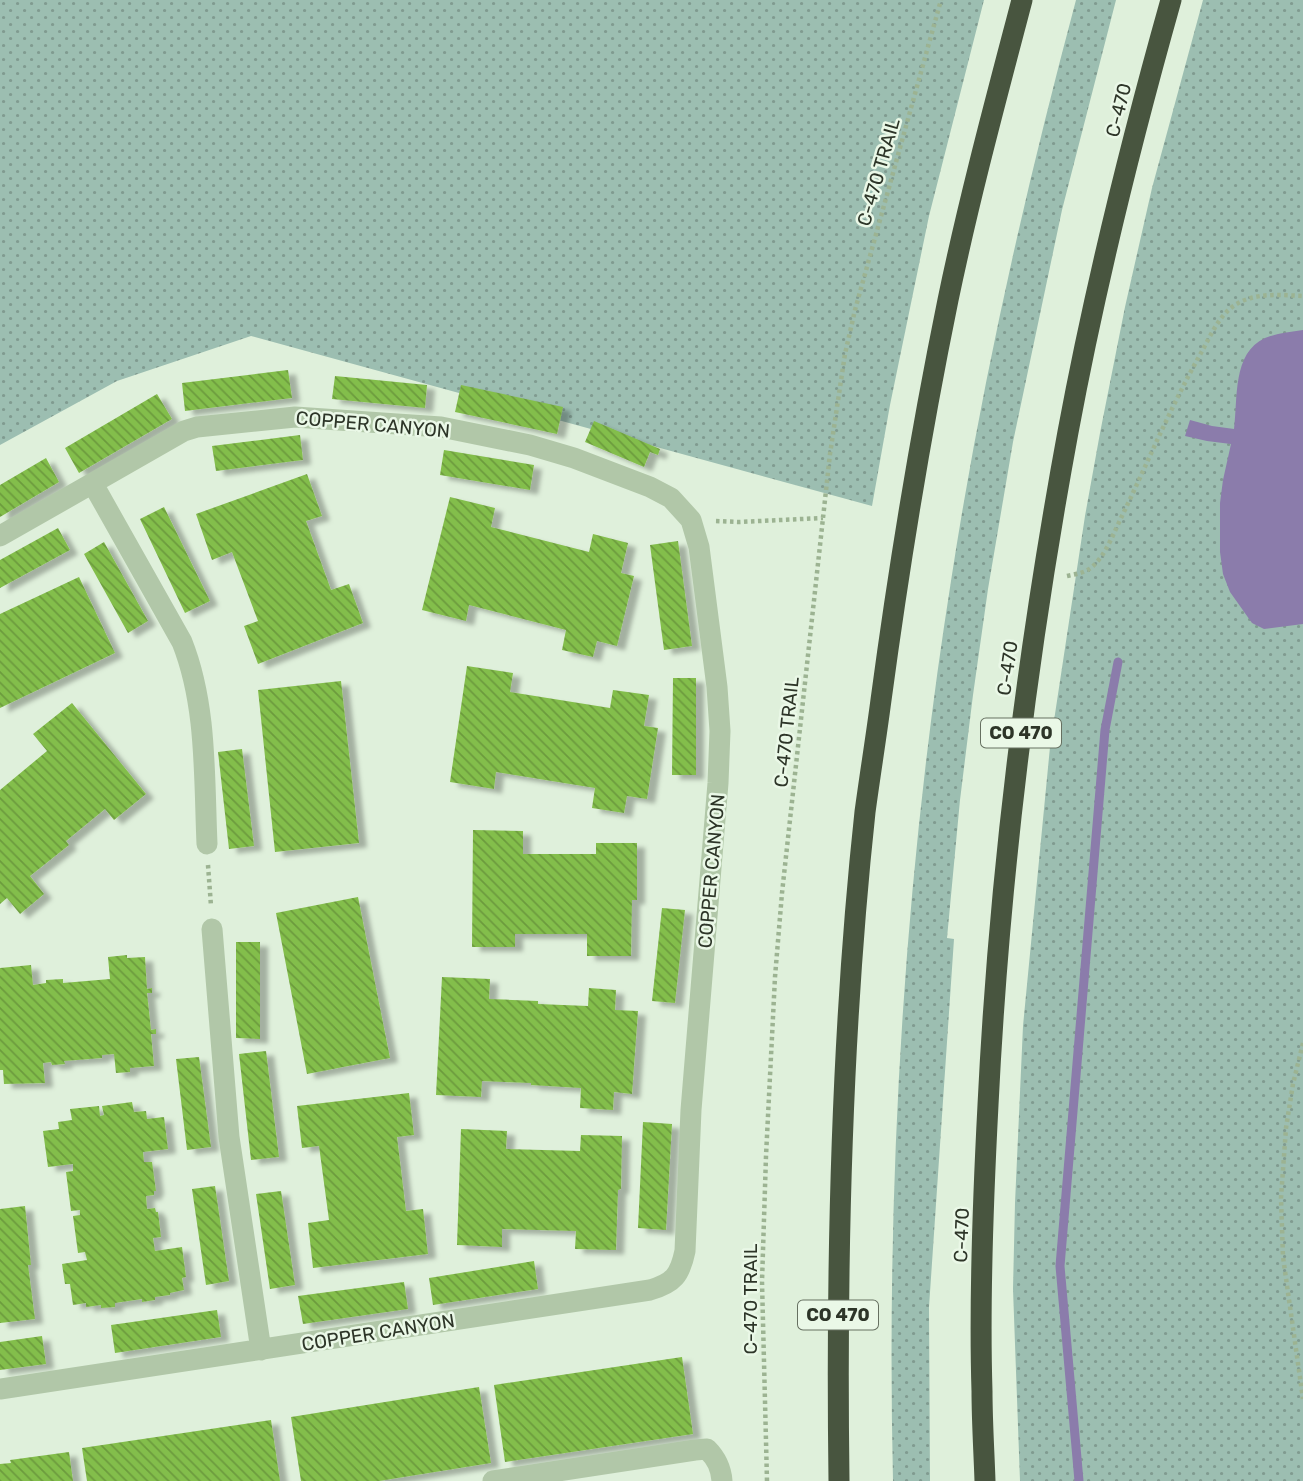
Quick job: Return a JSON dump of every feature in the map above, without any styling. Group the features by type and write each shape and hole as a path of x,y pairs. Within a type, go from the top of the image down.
{"highway":[{"name":"CO 470","path":"839,1481 838,1269 844,1103 853,950 866,810 899,570 936,365 967,216 1022,0"},
{"name":"C-470","path":"985,1481 981,1378 988,1104 1007,859 1021,734 1042,581 1087,337 1129,159 1171,0"}],"lane":[{"name":"COPPER CANYON","path":"0,536 184,431 210,425 295,417 441,428 530,445 574,458 650,487 671,498 691,520 699,547 718,687 720,731 691,1111 685,1251 682,1267 674,1279 650,1290 0,1389"},
{"path":"93,485 190,662 201,723 207,844"},
{"path":"212,929 229,1137 261,1350"},
{"path":"493,1481 695,1450 708,1450 714,1455 720,1465 722,1481"}],"path":[{"name":"C-470 TRAIL","path":"766,1481 762,1282 775,977 823,517 848,343 941,0"},
{"path":"1042,581 1083,573 1095,565 1114,531 1180,391 1210,336 1227,312 1235,305 1260,296 1303,296"},
{"path":"691,520 738,522 823,517"},
{"path":"207,844 212,929"},
{"path":"1303,1042 1286,1128 1281,1198 1283,1258 1303,1399"}],"green space":[{"path":"0,0 984,0 929,216 872,506 251,336 117,381 0,445"},
{"path":"1076,0 1116,0 1062,210 1013,442 988,589 960,800 947,938 954,939 929,1307 930,1481 893,1481 892,1255 896,1142 910,917 921,805 951,581 990,361 1039,144"},
{"path":"1203,0 1303,0 1303,1481 1020,1481 1013,1289 1015,1203 1023,1026 1050,747 1085,516 1125,307 1152,188"}],"shaded area":[{"path":"1303,330 1303,624 1264,629 1252,623 1230,592 1223,574 1220,503 1231,444 1185,436 1190,420 1234,429 1239,378 1247,354 1265,338"}],"building":[{"path":"288,370 292,398 185,411 182,383"},
{"path":"335,376 427,385 425,408 332,399"},
{"path":"461,385 563,407 557,434 455,412"},
{"path":"157,394 172,419 79,473 65,448"},
{"path":"594,421 660,449 658,455 650,452 644,467 585,442"},
{"path":"300,435 303,460 216,471 212,446"},
{"path":"444,450 534,465 530,490 440,475"},
{"path":"46,458 59,482 0,517 0,485"},
{"path":"307,474 322,516 306,521 331,590 349,584 363,623 258,664 244,626 258,621 232,552 212,560 196,514"},
{"path":"450,497 495,508 491,527 589,552 593,534 628,543 621,573 634,576 617,646 597,641 593,657 562,650 566,630 469,605 466,621 422,610"},
{"path":"164,507 210,601 185,613 140,519"},
{"path":"58,528 70,550 0,588 0,560"},
{"path":"678,541 692,646 664,650 650,545"},
{"path":"104,542 148,621 128,633 84,554"},
{"path":"79,577 115,653 0,708 0,614"},
{"path":"467,666 513,673 510,692 610,708 613,690 649,695 644,726 658,728 647,799 627,796 624,813 592,808 595,788 496,772 494,789 450,782"},
{"path":"673,678 696,678 696,775 672,775"},
{"path":"341,681 359,843 275,852 258,690"},
{"path":"72,703 146,794 114,820 105,809 66,841 69,845 30,876 44,894 20,914 7,898 0,904 0,790 47,751 33,734"},
{"path":"242,749 254,846 229,849 218,752"},
{"path":"473,830 523,831 523,854 596,854 596,843 637,843 637,900 632,900 631,956 587,956 587,934 515,934 515,947 472,947"},
{"path":"358,897 390,1058 307,1074 276,913"},
{"path":"662,908 685,910 675,1003 652,1001"},
{"path":"236,942 260,942 260,1039 236,1038"},
{"path":"127,955 127,958 145,957 147,989 152,988 152,993 147,993 151,1030 156,1029 156,1034 151,1034 154,1066 130,1068 130,1072 116,1073 114,1054 102,1055 102,1058 64,1061 65,1064 43,1063 45,1083 4,1084 3,1070 0,1070 0,968 31,965 33,985 46,983 46,980 63,979 63,983 110,979 108,957"},
{"path":"442,977 490,979 489,999 538,1001 538,1004 588,1006 589,988 616,990 615,1010 638,1011 632,1094 614,1092 613,1110 580,1108 581,1088 531,1083 482,1081 481,1097 436,1095"},
{"path":"266,1051 279,1157 251,1160 239,1054"},
{"path":"199,1057 211,1147 187,1150 176,1059"},
{"path":"409,1093 414,1135 397,1137 406,1211 423,1209 428,1254 313,1268 308,1223 329,1220 319,1146 302,1148 297,1106"},
{"path":"132,1102 134,1112 146,1111 147,1119 164,1117 168,1149 143,1152 144,1162 152,1162 156,1191 154,1195 146,1196 147,1209 155,1208 158,1212 161,1237 153,1238 155,1251 182,1247 186,1277 182,1278 184,1290 155,1297 155,1300 115,1303 115,1307 86,1307 86,1303 73,1305 70,1284 65,1284 62,1264 87,1260 85,1252 78,1253 73,1216 80,1215 80,1210 71,1211 66,1172 73,1171 73,1164 48,1167 43,1131 59,1129 58,1122 72,1120 70,1109 99,1106 100,1116 104,1115 102,1106"},
{"path":"643,1122 672,1124 666,1230 638,1228"},
{"path":"461,1129 507,1131 506,1149 580,1151 581,1135 622,1136 616,1250 575,1249 576,1231 502,1229 502,1247 457,1245"},
{"path":"215,1186 229,1281 206,1285 192,1189"},
{"path":"281,1191 295,1285 270,1289 256,1194"},
{"path":"25,1206 31,1265 28,1265 35,1319 0,1323 0,1209"},
{"path":"534,1261 538,1289 433,1305 429,1278"},
{"path":"404,1282 408,1309 303,1324 298,1296"},
{"path":"217,1310 221,1337 115,1353 111,1325"},
{"path":"42,1336 46,1364 0,1370 0,1342"},
{"path":"682,1357 693,1434 505,1462 494,1385"},
{"path":"479,1387 491,1463 379,1481 301,1481 291,1417"},
{"path":"271,1420 280,1481 87,1481 82,1448"},
{"path":"69,1452 73,1481 0,1481 0,1464 11,1463 10,1460"}],"waterway":[{"path":"1079,1481 1060,1266 1105,730 1118,662"}]}
